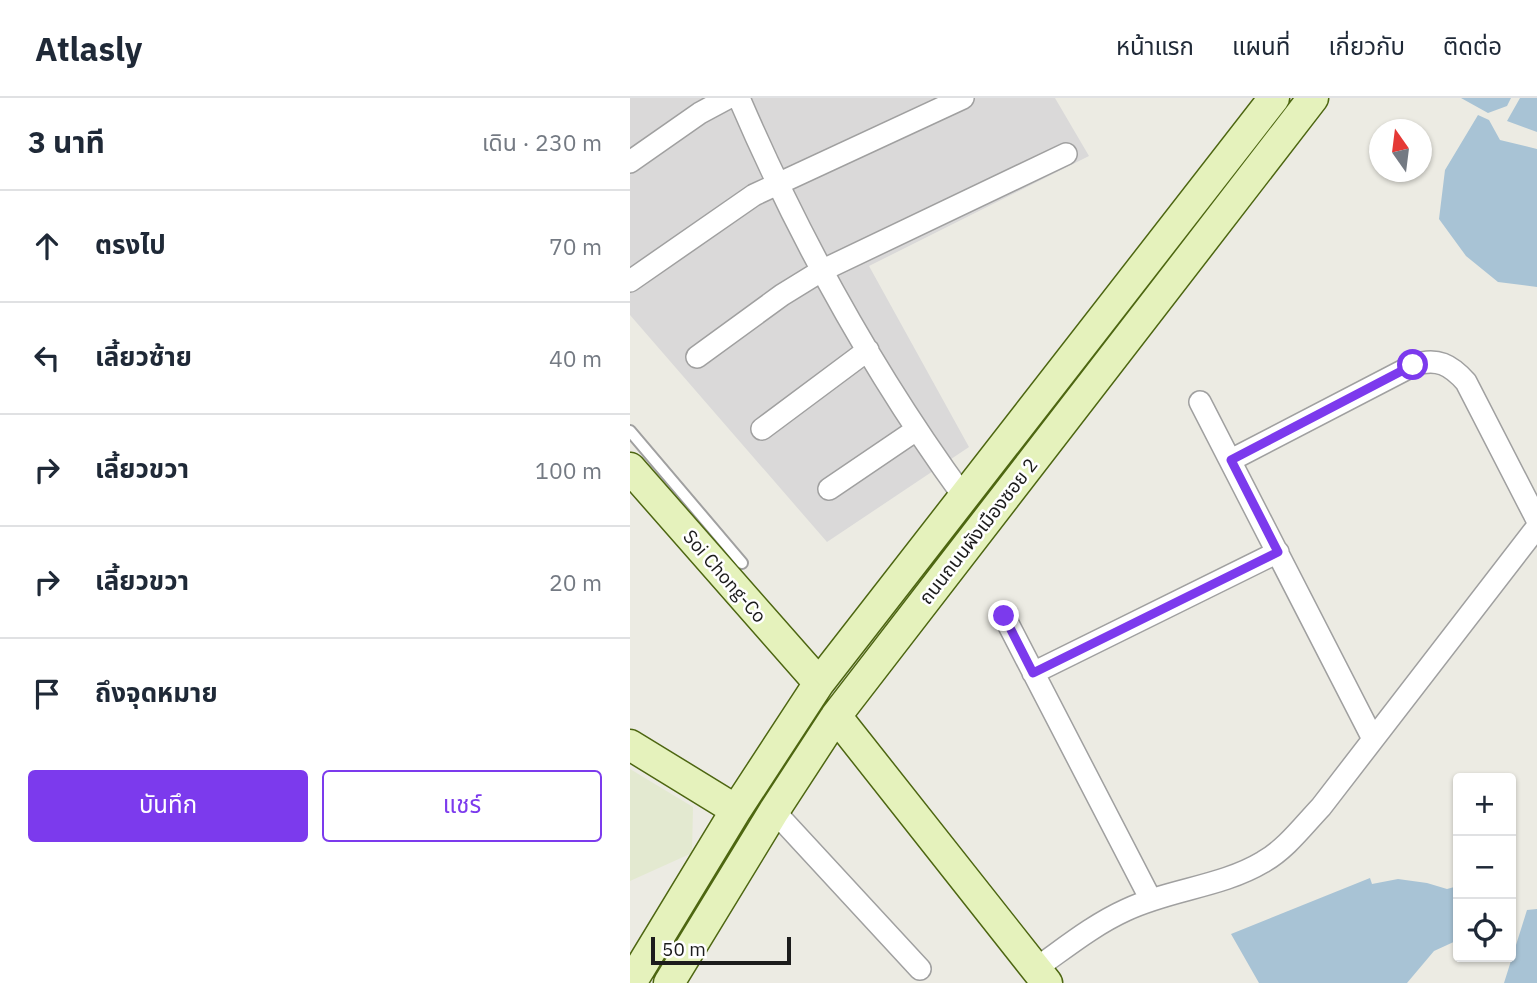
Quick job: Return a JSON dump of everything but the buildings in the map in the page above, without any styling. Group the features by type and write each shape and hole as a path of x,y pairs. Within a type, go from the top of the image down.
{"main road":[{"name":"ถนนถนนผังเมืองซอย 2","path":"631,983 736,810 819,683 1274,98"},
{"name":"ถนนถนนผังเมืองซอย 2","path":"668,983 836,716 1312,98"},
{"name":"Soi Chong-Co","path":"630,468 675,502 819,683"},
{"path":"956,509 972,538"},
{"path":"836,716 1041,976"},
{"path":"630,745 736,810"}],"street":[{"path":"630,162 700,113 728,98"},
{"path":"739,98 776,184 821,271 916,430 956,509"},
{"path":"630,281 754,195 963,98"},
{"path":"697,357 782,295 821,271 1066,154"},
{"path":"762,429 869,350"},
{"path":"1231,460 1413,365 1437,362 1453,367 1466,382 1537,520"},
{"path":"1200,402 1373,739"},
{"path":"829,489 916,430"},
{"path":"1041,976 1100,923 1151,900 1223,880 1262,863 1283,848 1321,807 1537,527"},
{"path":"1033,673 1278,552"},
{"path":"1004,616 1151,900"},
{"path":"774,811 920,970"}],"lane":[{"path":"630,431 675,502 742,564"}],"shaded area":[{"path":"630,98 1055,98 1089,156 869,266 969,447 827,542 630,315"}],"green space":[{"path":"630,769 693,807 692,853 630,881"}],"water":[{"path":"1461,98 1511,98 1507,106 1488,113"},
{"path":"1520,98 1537,98 1537,132 1507,121"},
{"path":"1478,115 1489,120 1500,140 1537,149 1537,287 1498,282 1466,256 1439,219 1445,170"},
{"path":"1370,878 1372,884 1398,879 1447,889 1453,887 1453,942 1434,951 1407,983 1259,983 1231,934"},
{"path":"1537,909 1537,983 1504,983 1511,962 1516,962 1516,945 1527,910"}],"route":[{"path":"1004,616 1033,673 1278,552 1231,460 1413,365"}]}
